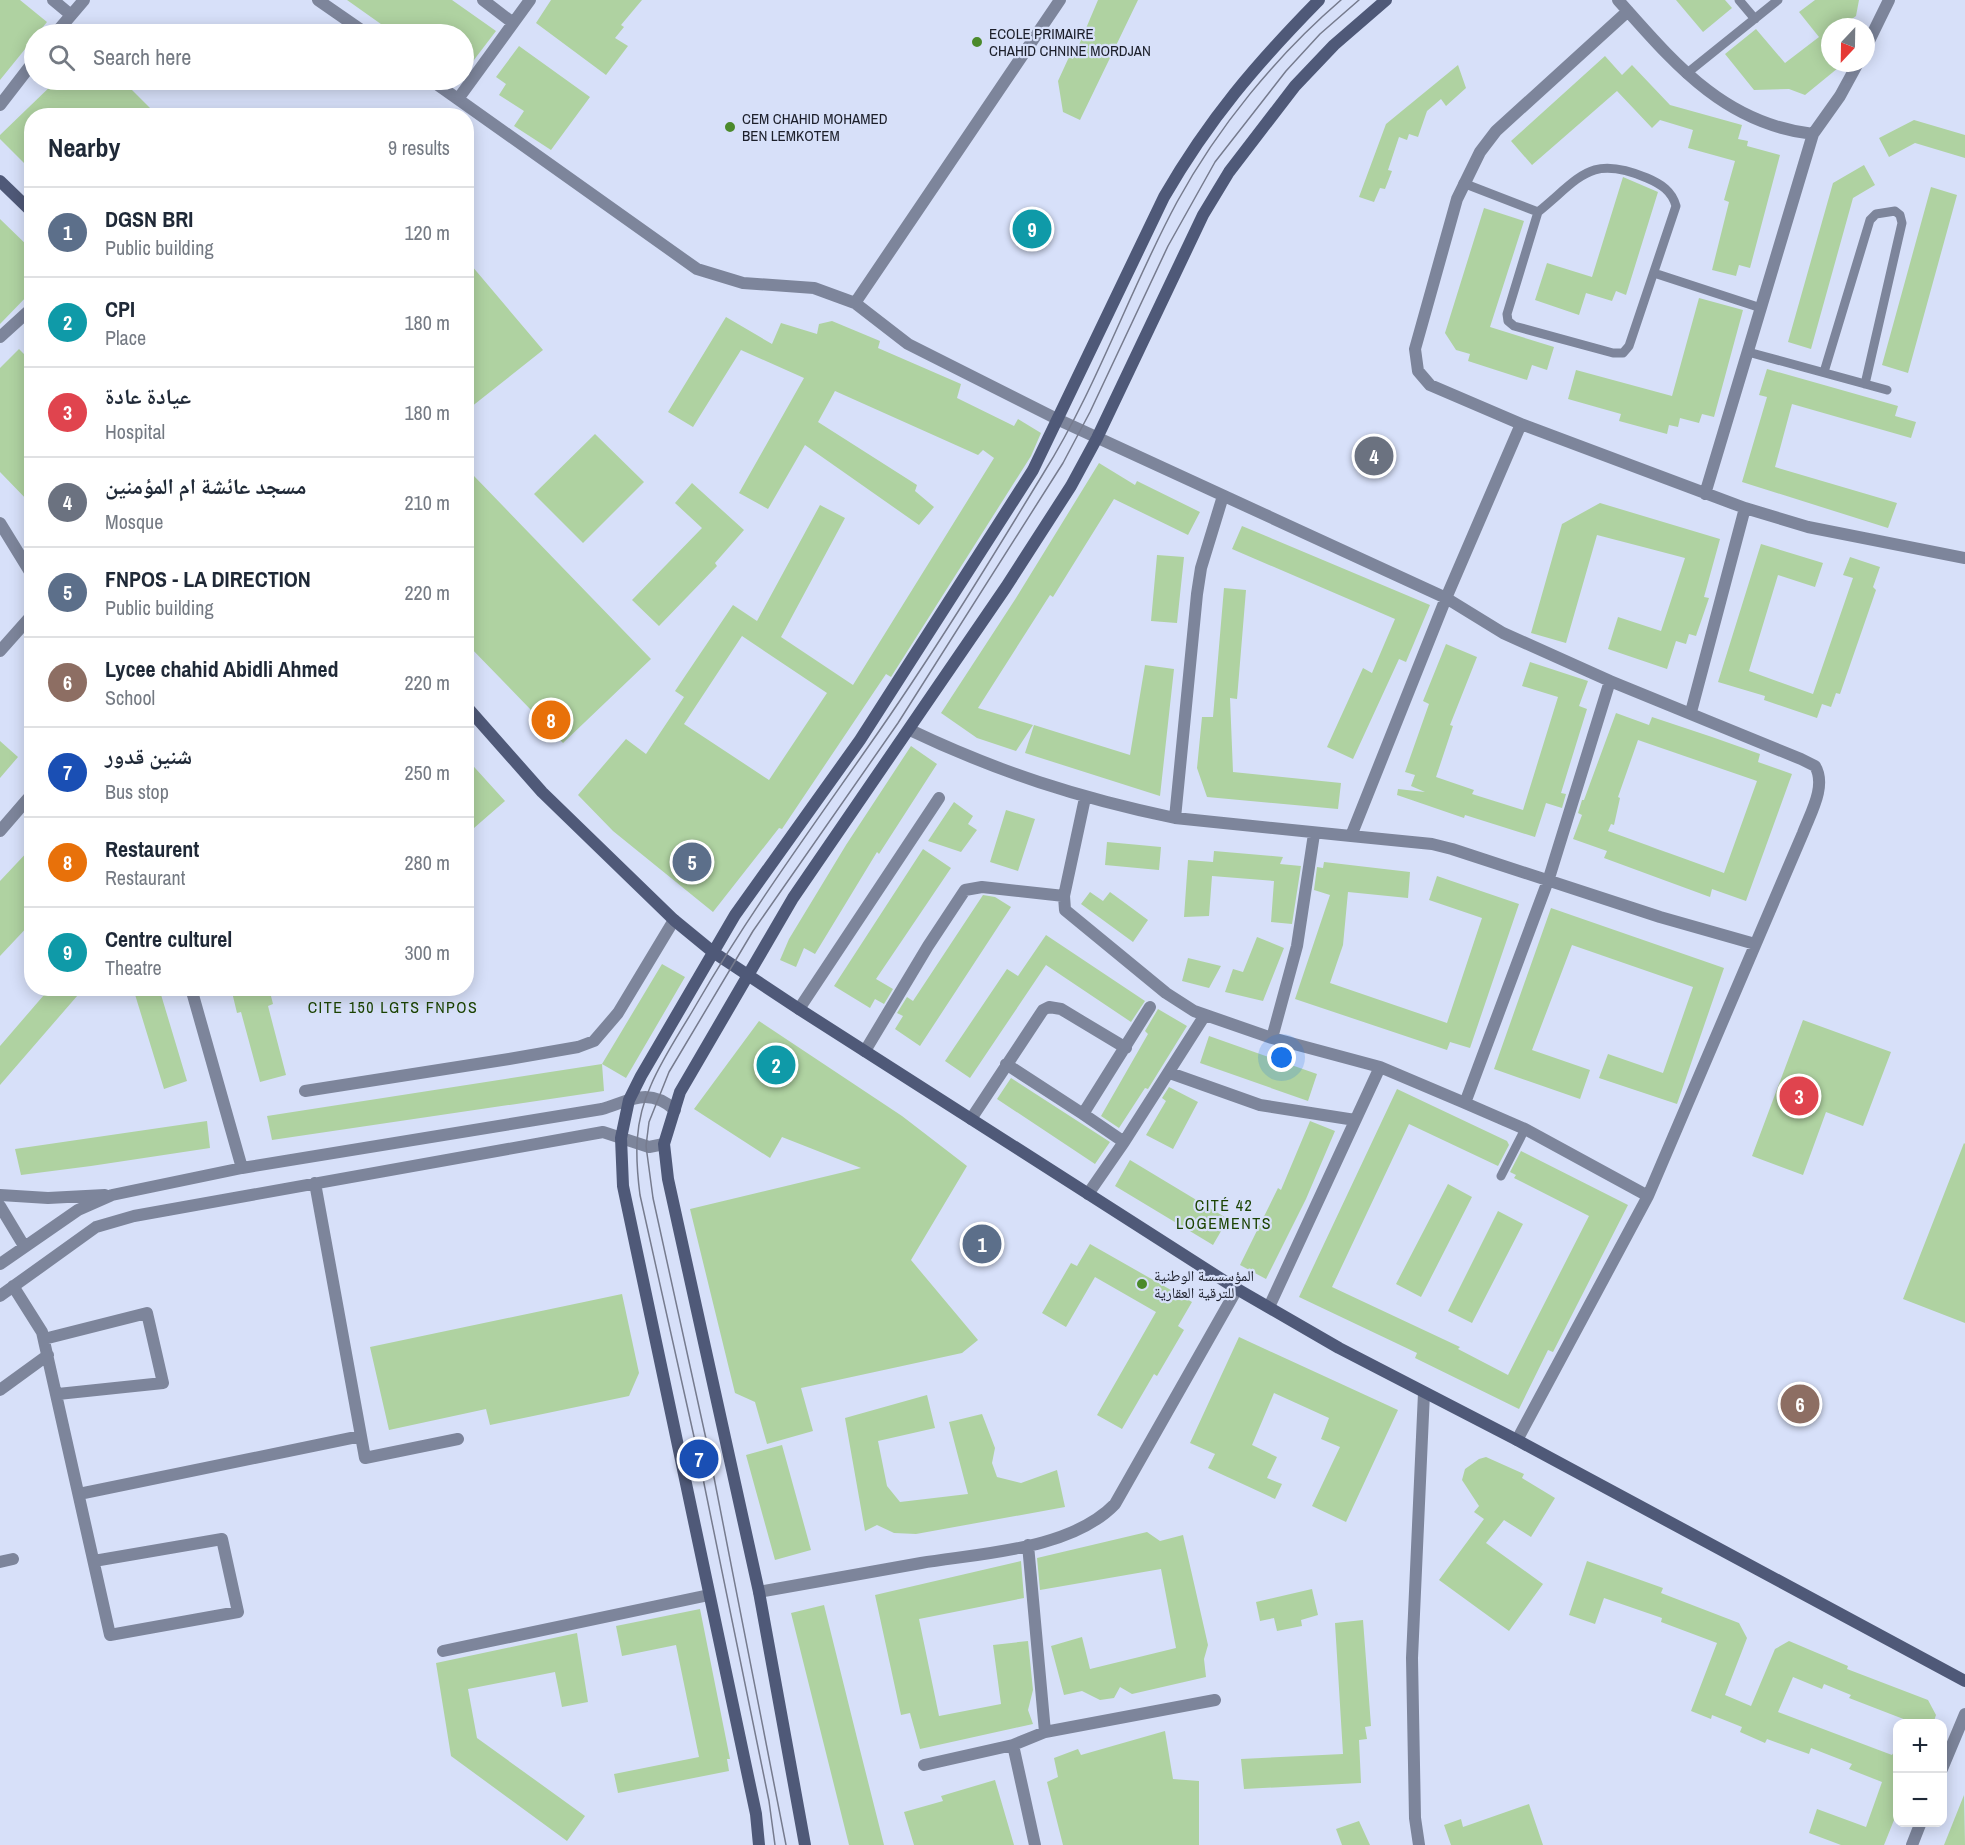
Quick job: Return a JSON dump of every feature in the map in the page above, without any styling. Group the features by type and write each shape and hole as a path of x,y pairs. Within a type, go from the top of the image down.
{"street":[{"path":"52,0 71,15"},
{"path":"63,24 84,0"},
{"path":"318,0 353,24"},
{"path":"483,0 513,23"},
{"path":"474,77 530,0"},
{"path":"855,303 1060,0"},
{"path":"759,1845 756,1814 623,1186 621,1138 629,1100 735,915 861,740 1033,470 1059,420 1164,197 1182,165 1210,122 1245,78 1319,0"},
{"path":"805,1845 759,1592 668,1179 664,1143 680,1092 751,975 793,898 910,730 1071,486 1097,438 1203,215 1229,172 1295,86 1343,37 1386,0"},
{"path":"1618,0 1676,66 1724,104 1779,128 1813,134"},
{"path":"1875,28 1888,0"},
{"path":"1628,10 1496,131 1463,183 1445,235 1415,349 1418,371 1430,385 1521,424 1745,508 1841,535 1965,558"},
{"path":"1705,494 1813,134 1840,96 1853,72"},
{"path":"0,105 24,74"},
{"path":"445,90 471,108"},
{"path":"458,99 465,90"},
{"path":"474,110 697,269 743,283 814,288 855,303 908,344 1059,420 1446,598 1503,633 1610,681 1691,712 1815,766 1817,795 1803,833 1648,1196 1517,1440"},
{"path":"0,181 24,204"},
{"path":"0,337 24,315"},
{"path":"1351,836 1446,598 1521,424"},
{"path":"1175,818 1197,594 1202,568 1223,496"},
{"path":"1691,712 1745,508"},
{"path":"0,523 24,562"},
{"path":"0,651 24,624"},
{"path":"1465,1103 1549,878 1610,681"},
{"path":"474,715 542,792 674,920 713,952 865,1051 1237,1289 1424,1393 1517,1440 1965,1681"},
{"path":"910,730 1000,769 1085,798 1175,818 1314,834 1432,844 1549,878 1660,917 1755,944"},
{"path":"799,1008 939,798"},
{"path":"1085,798 1064,896 1068,913 1166,993 1205,1015 1272,1038 1380,1066 1525,1129 1648,1196"},
{"path":"0,831 24,803"},
{"path":"1272,1038 1297,946 1314,834"},
{"path":"865,1051 928,946 965,890 982,887 1064,896"},
{"path":"304,1091 509,1059 578,1047 594,1041 618,1013 674,920"},
{"path":"193,996 242,1168"},
{"path":"972,1119 1037,1015 1049,1007 1067,1012 1126,1048"},
{"path":"1083,1114 1150,1007"},
{"path":"1088,1194 1170,1073 1205,1015"},
{"path":"1006,1064 1124,1142"},
{"path":"1269,1307 1380,1066"},
{"path":"1170,1073 1260,1105 1355,1120"},
{"path":"0,1195 48,1197 112,1195 242,1168 602,1108 646,1095 657,1097 675,1110"},
{"path":"0,1296 96,1227 134,1216 603,1132 649,1147 664,1143"},
{"path":"315,1183 365,1458 458,1439"},
{"path":"0,1264 24,1245 78,1210 112,1195"},
{"path":"0,1206 24,1245"},
{"path":"14,1286 44,1339 110,1635 238,1612 222,1539 94,1561"},
{"path":"759,1592 1028,1545 1085,1527 1105,1515 1115,1504 1237,1289"},
{"path":"44,1339 147,1313 163,1383 58,1394"},
{"path":"0,1390 48,1355"},
{"path":"1419,1845 1414,1818 1412,1658 1424,1393"},
{"path":"79,1494 361,1436"},
{"path":"1028,1545 1045,1732"},
{"path":"443,1651 709,1595"},
{"path":"924,1765 1013,1745 1045,1732 1215,1700"},
{"path":"1947,1758 1965,1714"},
{"path":"1013,1745 1035,1845"},
{"path":"1912,1845 1919,1827"}],"lane":[{"path":"1739,0 1755,19"},
{"path":"1686,74 1778,0"},
{"path":"1604,166 1651,179 1669,192 1676,206 1629,346 1623,353 1613,353 1514,326 1508,321 1507,314 1538,212 1587,172 1604,166"},
{"path":"1463,183 1538,212"},
{"path":"1824,372 1870,220 1876,214 1895,211 1900,214 1902,223 1865,384"},
{"path":"1654,273 1761,308"},
{"path":"1748,352 1887,390"},
{"path":"1501,1176 1525,1129"}],"building":[{"path":"0,0 20,0 47,22 45,24 24,24 24,50 0,80"},
{"path":"347,0 452,0 496,31 474,60 474,24 381,24"},
{"path":"551,0 642,0 621,25 624,27 615,38 628,46 606,75 536,23"},
{"path":"1098,0 1138,0 1080,120 1063,112 1058,81 1069,57 1073,59"},
{"path":"1676,0 1725,0 1732,8 1703,32"},
{"path":"1815,0 1859,0 1856,16 1853,18 1821,18 1821,72 1833,72 1805,95 1789,89 1754,90 1725,54 1756,29 1785,63 1819,37 1799,12"},
{"path":"519,46 590,97 551,150 514,126 524,111 499,95 506,84 496,77"},
{"path":"1605,56 1622,75 1632,65 1670,105 1742,125 1738,139 1748,141 1747,146 1780,155 1750,268 1739,265 1736,276 1712,270 1729,202 1724,200 1735,161 1688,148 1693,130 1660,120 1652,128 1617,91 1532,165 1511,141"},
{"path":"1458,65 1466,88 1446,106 1441,99 1427,111 1418,137 1409,134 1407,140 1399,137 1388,170 1392,171 1385,189 1380,188 1374,202 1359,197 1386,124"},
{"path":"47,90 132,90 150,108 28,108"},
{"path":"24,112 24,163 0,139 0,135"},
{"path":"1914,120 1965,135 1965,158 1915,143 1889,157 1879,138"},
{"path":"1864,165 1875,185 1853,198 1811,349 1788,342 1833,183"},
{"path":"1623,177 1658,192 1626,295 1616,291 1612,301 1586,293 1579,315 1535,300 1547,263 1592,277"},
{"path":"1931,187 1957,195 1908,373 1882,365"},
{"path":"1484,208 1524,221 1490,327 1554,347 1547,370 1532,365 1527,380 1468,361 1470,354 1456,350 1445,333"},
{"path":"0,219 24,242 24,299 0,324"},
{"path":"474,268 543,350 474,405"},
{"path":"1699,298 1743,310 1714,417 1702,414 1699,423 1680,418 1678,427 1669,425 1667,434 1619,421 1621,414 1568,399 1576,370 1672,396"},
{"path":"726,317 772,344 781,323 817,334 819,324 832,321 880,341 878,348 961,384 957,398 1014,426 1018,419 1041,433 1031,456 891,677 886,674 782,829 779,828 713,912 613,831 578,795 626,739 646,754 684,697 675,691 733,605 757,621 820,505 845,518 781,637 853,685 994,458 983,450 978,455 835,391 818,422 917,485 915,491 934,507 919,525 805,445 768,509 739,493 804,378 741,350 693,427 668,412","holes":["742,636 827,693 769,780 684,724"]},
{"path":"19,349 24,354 24,497 0,472 0,368"},
{"path":"1767,369 1898,406 1895,416 1916,422 1911,438 1792,404 1775,467 1897,503 1888,528 1742,482 1767,397 1759,395"},
{"path":"595,434 644,482 583,543 534,494"},
{"path":"1099,463 1135,485 1137,481 1200,512 1188,535 1114,499 1053,597 1050,595 978,708 1033,725 1016,751 977,738 941,713 1016,598"},
{"path":"474,476 651,659 563,743 474,651"},
{"path":"692,483 744,530 715,563 717,566 659,626 632,600 702,528 675,503"},
{"path":"1600,503 1720,539 1704,597 1709,598 1696,636 1689,634 1686,644 1676,641 1667,669 1608,649 1618,617 1661,631 1685,558 1597,535 1566,643 1531,633 1562,524"},
{"path":"1242,526 1430,605 1406,662 1399,659 1353,759 1327,747 1363,668 1372,673 1395,619 1232,549"},
{"path":"1761,544 1823,563 1815,587 1778,575 1749,671 1813,694 1853,578 1843,575 1850,557 1880,567 1873,587 1876,590 1840,694 1836,693 1831,707 1822,704 1817,718 1764,700 1765,696 1718,682"},
{"path":"1157,555 1184,557 1177,623 1151,621"},
{"path":"1224,588 1246,590 1237,699 1230,698 1233,772 1341,783 1338,809 1207,797 1197,768 1202,717 1213,717"},
{"path":"1446,644 1477,657 1450,725 1453,726 1436,777 1474,790 1472,794 1523,810 1558,697 1522,686 1530,662 1588,681 1579,706 1587,709 1561,793 1566,794 1562,808 1546,803 1535,837 1465,815 1464,818 1397,795 1398,789 1425,792 1411,786 1415,775 1405,772 1429,704 1423,701"},
{"path":"1145,665 1174,669 1160,796 1025,753 1034,725 1130,755"},
{"path":"1616,713 1649,725 1652,717 1712,737 1760,754 1758,762 1792,774 1746,901 1712,889 1710,897 1604,858 1607,851 1573,839 1582,815 1578,813 1582,800 1584,800","holes":["1638,740 1757,781 1724,873 1608,831 1611,824 1614,825 1620,798 1618,797"]},
{"path":"0,741 18,757 0,778"},
{"path":"911,746 937,764 879,854 877,852 815,954 804,948 796,967 780,960 789,939 846,845"},
{"path":"474,767 505,801 474,828"},
{"path":"954,802 973,816 968,824 977,830 961,852 928,841"},
{"path":"1006,810 1035,819 1018,871 990,862"},
{"path":"1107,842 1161,847 1159,870 1105,865"},
{"path":"923,849 951,868 876,979 893,989 884,1004 875,999 870,1008 834,986"},
{"path":"1214,851 1283,857 1280,864 1301,866 1292,924 1271,922 1274,881 1212,876 1209,916 1184,917 1188,860 1213,862"},
{"path":"24,856 24,930 0,956 0,881"},
{"path":"1324,862 1410,872 1408,898 1348,892 1343,945 1330,983 1447,1023 1482,918 1429,900 1437,876 1519,904 1470,1048 1450,1042 1447,1050 1295,999 1330,895 1314,890 1317,867 1323,868"},
{"path":"1090,892 1103,901 1110,892 1148,920 1133,942 1081,904"},
{"path":"983,895 995,897 1011,907 920,1046 895,1029 903,1016 897,1013 907,997 913,1001"},
{"path":"1551,908 1724,968 1677,1104 1599,1078 1608,1054 1663,1073 1693,987 1572,945 1532,1050 1590,1070 1580,1099 1494,1069"},
{"path":"1046,935 1145,1001 1131,1022 1046,965 970,1078 945,1061 1007,969 1018,976"},
{"path":"1257,937 1284,948 1263,1001 1225,992 1233,969 1243,972"},
{"path":"1188,958 1221,966 1209,988 1182,981"},
{"path":"662,964 685,977 626,1078 602,1064"},
{"path":"43,996 77,996 0,1085 0,1046"},
{"path":"135,996 161,996 187,1081 164,1089"},
{"path":"233,996 271,996 273,1004 268,1006 286,1075 260,1082 241,1012 237,1013"},
{"path":"1158,1009 1187,1026 1148,1089 1145,1088 1119,1128 1101,1116 1148,1034 1145,1031"},
{"path":"1803,1020 1891,1052 1863,1126 1826,1112 1803,1175 1752,1156"},
{"path":"759,1021 902,1116 967,1166 911,1260 978,1340 962,1353 801,1388 813,1431 767,1444 755,1402 735,1393 690,1209 861,1168 782,1137 770,1158 694,1109"},
{"path":"1209,1036 1317,1074 1308,1101 1200,1063"},
{"path":"602,1064 604,1091 272,1140 267,1116"},
{"path":"1011,1078 1110,1142 1095,1164 997,1099"},
{"path":"1169,1087 1198,1102 1173,1149 1146,1135 1166,1101 1162,1098"},
{"path":"1397,1089 1507,1141 1509,1145 1498,1166 1409,1124 1332,1287 1460,1347 1458,1349 1508,1375 1589,1216 1514,1178 1516,1175 1510,1172 1521,1151 1628,1205 1553,1352 1548,1350 1519,1409 1415,1358 1417,1353 1299,1297"},
{"path":"207,1121 210,1148 91,1166 21,1175 15,1149"},
{"path":"1310,1121 1335,1131 1306,1199 1266,1279 1240,1265 1278,1188 1281,1190"},
{"path":"1965,1144 1965,1323 1903,1299"},
{"path":"1130,1160 1228,1219 1213,1245 1115,1186"},
{"path":"1448,1184 1472,1197 1421,1297 1396,1284"},
{"path":"1498,1211 1523,1224 1472,1323 1448,1311"},
{"path":"1090,1244 1192,1302 1178,1326 1184,1330 1157,1376 1154,1374 1122,1429 1097,1415 1156,1312 1095,1277 1066,1327 1042,1313 1071,1263 1077,1266"},
{"path":"622,1294 639,1373 629,1396 490,1425 486,1409 389,1430 370,1347"},
{"path":"1239,1337 1398,1410 1346,1522 1312,1506 1340,1447 1321,1439 1329,1418 1274,1393 1252,1445 1277,1457 1267,1478 1282,1484 1275,1499 1208,1468 1215,1454 1190,1443"},
{"path":"927,1395 935,1428 878,1441 887,1486 900,1502 968,1494 949,1422 982,1414 995,1448 992,1463 997,1477 1021,1483 1057,1470 1065,1507 916,1534 894,1533 877,1525 865,1531 845,1418"},
{"path":"782,1445 811,1550 775,1560 746,1455"},
{"path":"1486,1457 1524,1474 1522,1478 1555,1498 1531,1537 1504,1520 1486,1543 1543,1584 1509,1631 1439,1580 1484,1519 1474,1512 1479,1506 1462,1480 1465,1469"},
{"path":"1147,1532 1160,1541 1183,1535 1208,1645 1204,1659 1206,1677 1132,1694 1120,1687 1114,1698 1100,1700 1082,1691 1064,1695 1051,1646 1082,1637 1090,1669 1176,1648 1161,1569 1040,1590 1037,1558"},
{"path":"1021,1561 1024,1598 919,1619 939,1716 1001,1704 993,1645 1028,1641 1033,1690 1028,1710 1033,1724 920,1749 910,1713 901,1715 875,1595"},
{"path":"1587,1561 1663,1588 1661,1593 1739,1623 1747,1638 1725,1695 1751,1706 1775,1649 1789,1641 1848,1666 1847,1669 1928,1700 1936,1715 1935,1719 1903,1719 1849,1698 1851,1695 1824,1684 1822,1689 1793,1677 1778,1712 1892,1755 1893,1753 1893,1822 1884,1845 1841,1845 1809,1833 1817,1809 1866,1827 1882,1782 1849,1769 1852,1764 1811,1748 1809,1754 1767,1739 1765,1743 1740,1732 1742,1727 1712,1715 1711,1719 1691,1711 1717,1643 1661,1622 1662,1618 1604,1598 1595,1624 1569,1615"},
{"path":"1312,1589 1318,1615 1301,1620 1302,1626 1277,1631 1274,1618 1260,1621 1256,1602"},
{"path":"824,1605 884,1845 849,1845 791,1613"},
{"path":"700,1609 730,1759 727,1759 729,1771 618,1793 614,1774 699,1757 676,1645 622,1656 616,1626"},
{"path":"1363,1620 1371,1726 1365,1727 1367,1739 1359,1740 1361,1783 1244,1789 1241,1759 1343,1754 1335,1623"},
{"path":"577,1633 588,1702 562,1707 555,1672 468,1689 477,1738 585,1816 567,1841 451,1756 436,1663"},
{"path":"1165,1731 1173,1779 1199,1781 1199,1845 1063,1845 1047,1782 1058,1777 1054,1758 1078,1749 1081,1755"},
{"path":"995,1780 1014,1845 914,1845 904,1812 943,1801 941,1796"},
{"path":"1964,1795 1965,1845 1944,1845"},
{"path":"1529,1804 1543,1845 1451,1845 1444,1825 1461,1819 1463,1827"},
{"path":"1359,1821 1370,1845 1342,1845 1336,1829"}],"tram line":[{"path":"775,1845 769,1801 699,1459 640,1195 637,1139 641,1112 667,1054 736,939 914,680 1043,474 1080,408 1143,270 1193,174 1230,120 1271,69 1341,0"},
{"path":"786,1845 710,1457 653,1198 646,1146 649,1122 669,1072 753,931 898,723 1063,463 1090,412 1168,246 1215,162 1286,71 1320,34 1359,0"}],"place":[{"name":"ECOLE PRIMAIRE CHAHID CHNINE MORDJAN","path":"977,42"},
{"name":"CEM CHAHID MOHAMED BEN LEMKOTEM","path":"730,127"},
{"name":"Centre culturel","path":"1032,229"},
{"name":"مسجد عائشة ام المؤمنين","path":"1374,456"},
{"name":"Restaurent","path":"551,720"},
{"name":"FNPOS - LA DIRECTION","path":"692,862"},
{"name":"CPI","path":"776,1065"},
{"name":"عيادة عادة","path":"1799,1096"},
{"name":"DGSN BRI","path":"982,1244"},
{"name":"المؤسسسة الوطنية للترقية العقارية","path":"1142,1284"},
{"name":"Lycee chahid Abidli Ahmed","path":"1800,1404"},
{"name":"شنين قدور","path":"699,1459"}],"district":[{"name":"CITE 150 LGTS FNPOS","path":"393,1007"},
{"name":"CITÉ 42 LOGEMENTS","path":"1224,1214"}]}
